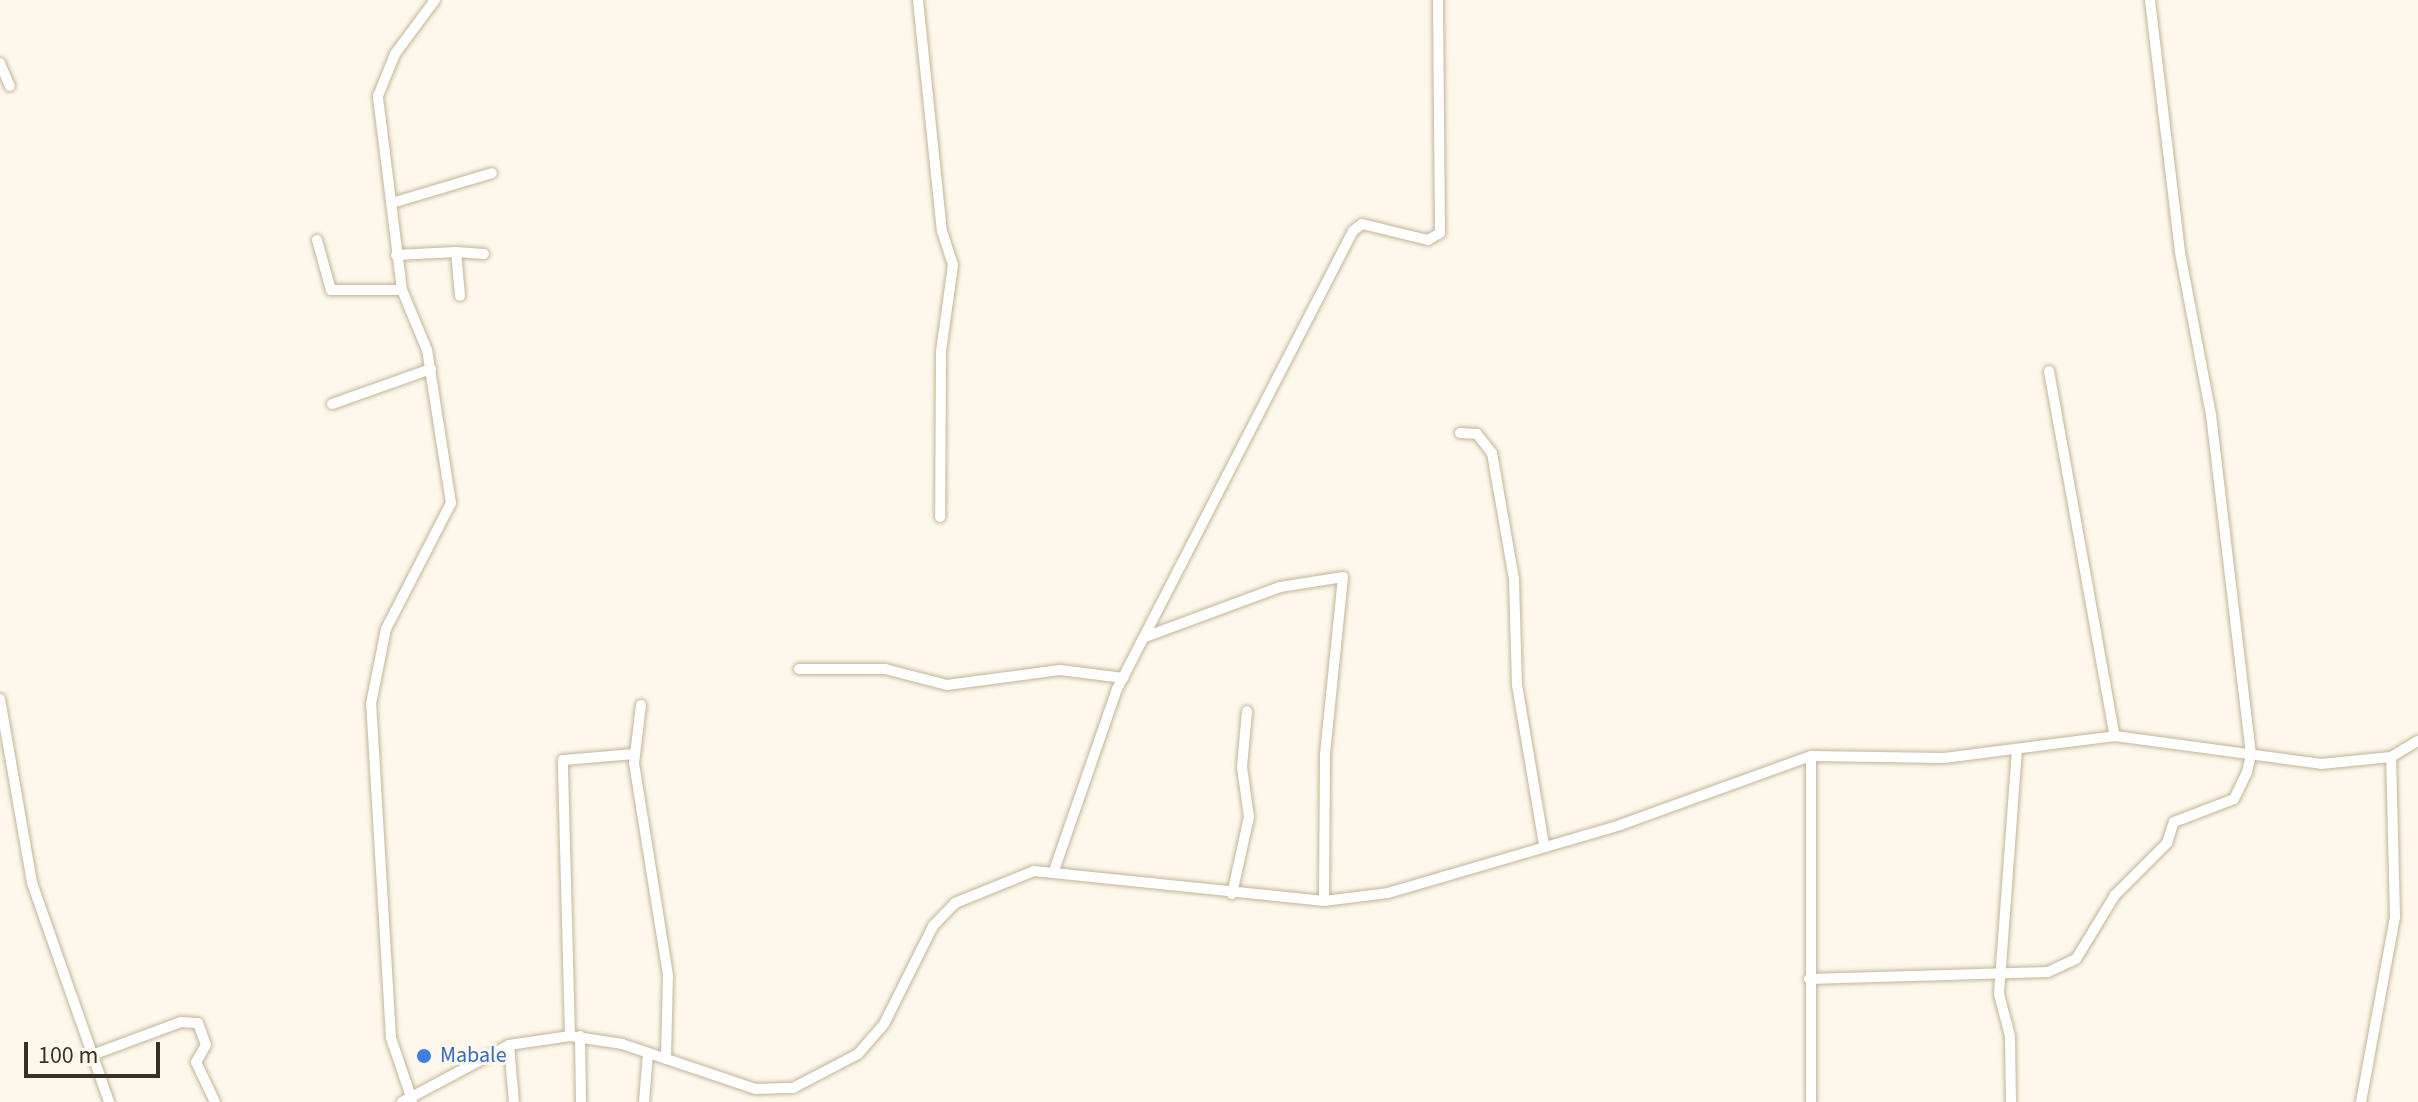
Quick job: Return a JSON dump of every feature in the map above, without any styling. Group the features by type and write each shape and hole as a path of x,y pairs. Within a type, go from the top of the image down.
{"street":[{"path":"435,0 395,54 378,96 395,202 396,255 402,290 431,369 450,511 415,563 386,629 371,704 391,1038 408,1099 509,1045 575,1036 648,1053 756,1089 823,1077 884,1024 933,926 955,903 1055,868 1232,894 1324,901 1388,893 1544,845 1811,756 1944,758 2115,736 2321,764 2391,757 2418,741"},
{"path":"918,0 942,231 953,265 941,352 940,517"},
{"path":"1055,868 1123,678 1356,227 1428,240 1440,233 1438,0"},
{"path":"1809,979 2001,970 2048,972 2076,959 2115,895 2167,843 2174,822 2234,799 2251,755 2150,0"},
{"path":"0,63 10,86"},
{"path":"395,202 492,173"},
{"path":"317,240 331,290 402,290"},
{"path":"456,252 460,296"},
{"path":"396,255 484,254"},
{"path":"332,404 431,369"},
{"path":"2049,371 2115,736"},
{"path":"1460,433 1477,434 1492,453 1514,579 1519,698 1544,845"},
{"path":"1145,637 1280,587 1343,577 1325,755 1324,901"},
{"path":"799,669 885,669 947,685 1060,670 1123,678"},
{"path":"0,699 32,883 109,1102"},
{"path":"641,705 635,754 668,975 666,1059"},
{"path":"1232,894 1249,817 1242,767 1247,711"},
{"path":"2011,1102 2001,970 2017,750"},
{"path":"581,1102 575,1036 563,760 635,754"},
{"path":"1811,756 1811,1102"},
{"path":"2361,1102 2395,917 2391,757"},
{"path":"92,1055 181,1022 198,1023 206,1045 196,1062 215,1102"},
{"path":"509,1045 514,1102"},
{"path":"644,1102 648,1053"}],"place":[{"name":"Mabale","path":"424,1056"}]}
